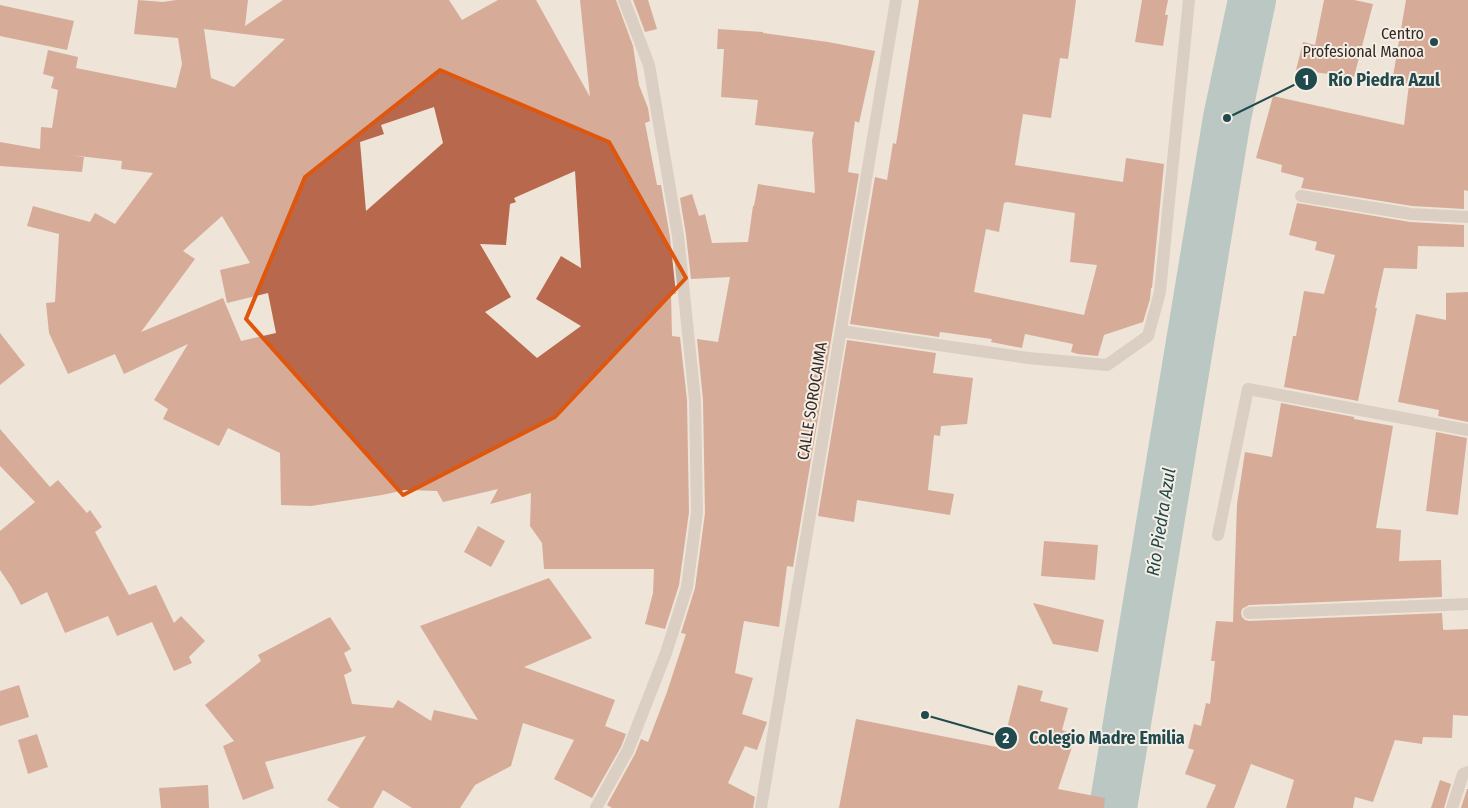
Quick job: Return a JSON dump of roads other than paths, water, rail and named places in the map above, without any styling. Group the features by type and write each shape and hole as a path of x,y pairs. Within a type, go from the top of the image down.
{"street":[{"path":"596,808 628,750 666,653 687,587 697,512 694,400 678,236 649,65 624,0"},
{"name":"CALLE SOROCAIMA","path":"761,808 896,0"},
{"path":"841,331 1028,358 1107,365 1148,336 1160,292 1189,0"},
{"path":"1301,196 1411,214 1468,217"},
{"path":"1218,535 1248,389 1468,430"},
{"path":"1249,613 1468,604"},
{"path":"1452,808 1463,774 1468,772"}],"waterway":[{"name":"Río Piedra Azul","path":"1113,808 1227,118 1252,0"}],"place":[{"name":"Centro Profesional Manoa","path":"1434,42"},
{"name":"Río Piedra Azul","path":"1227,118"},
{"name":"Colegio Madre Emilia","path":"925,715"}]}
